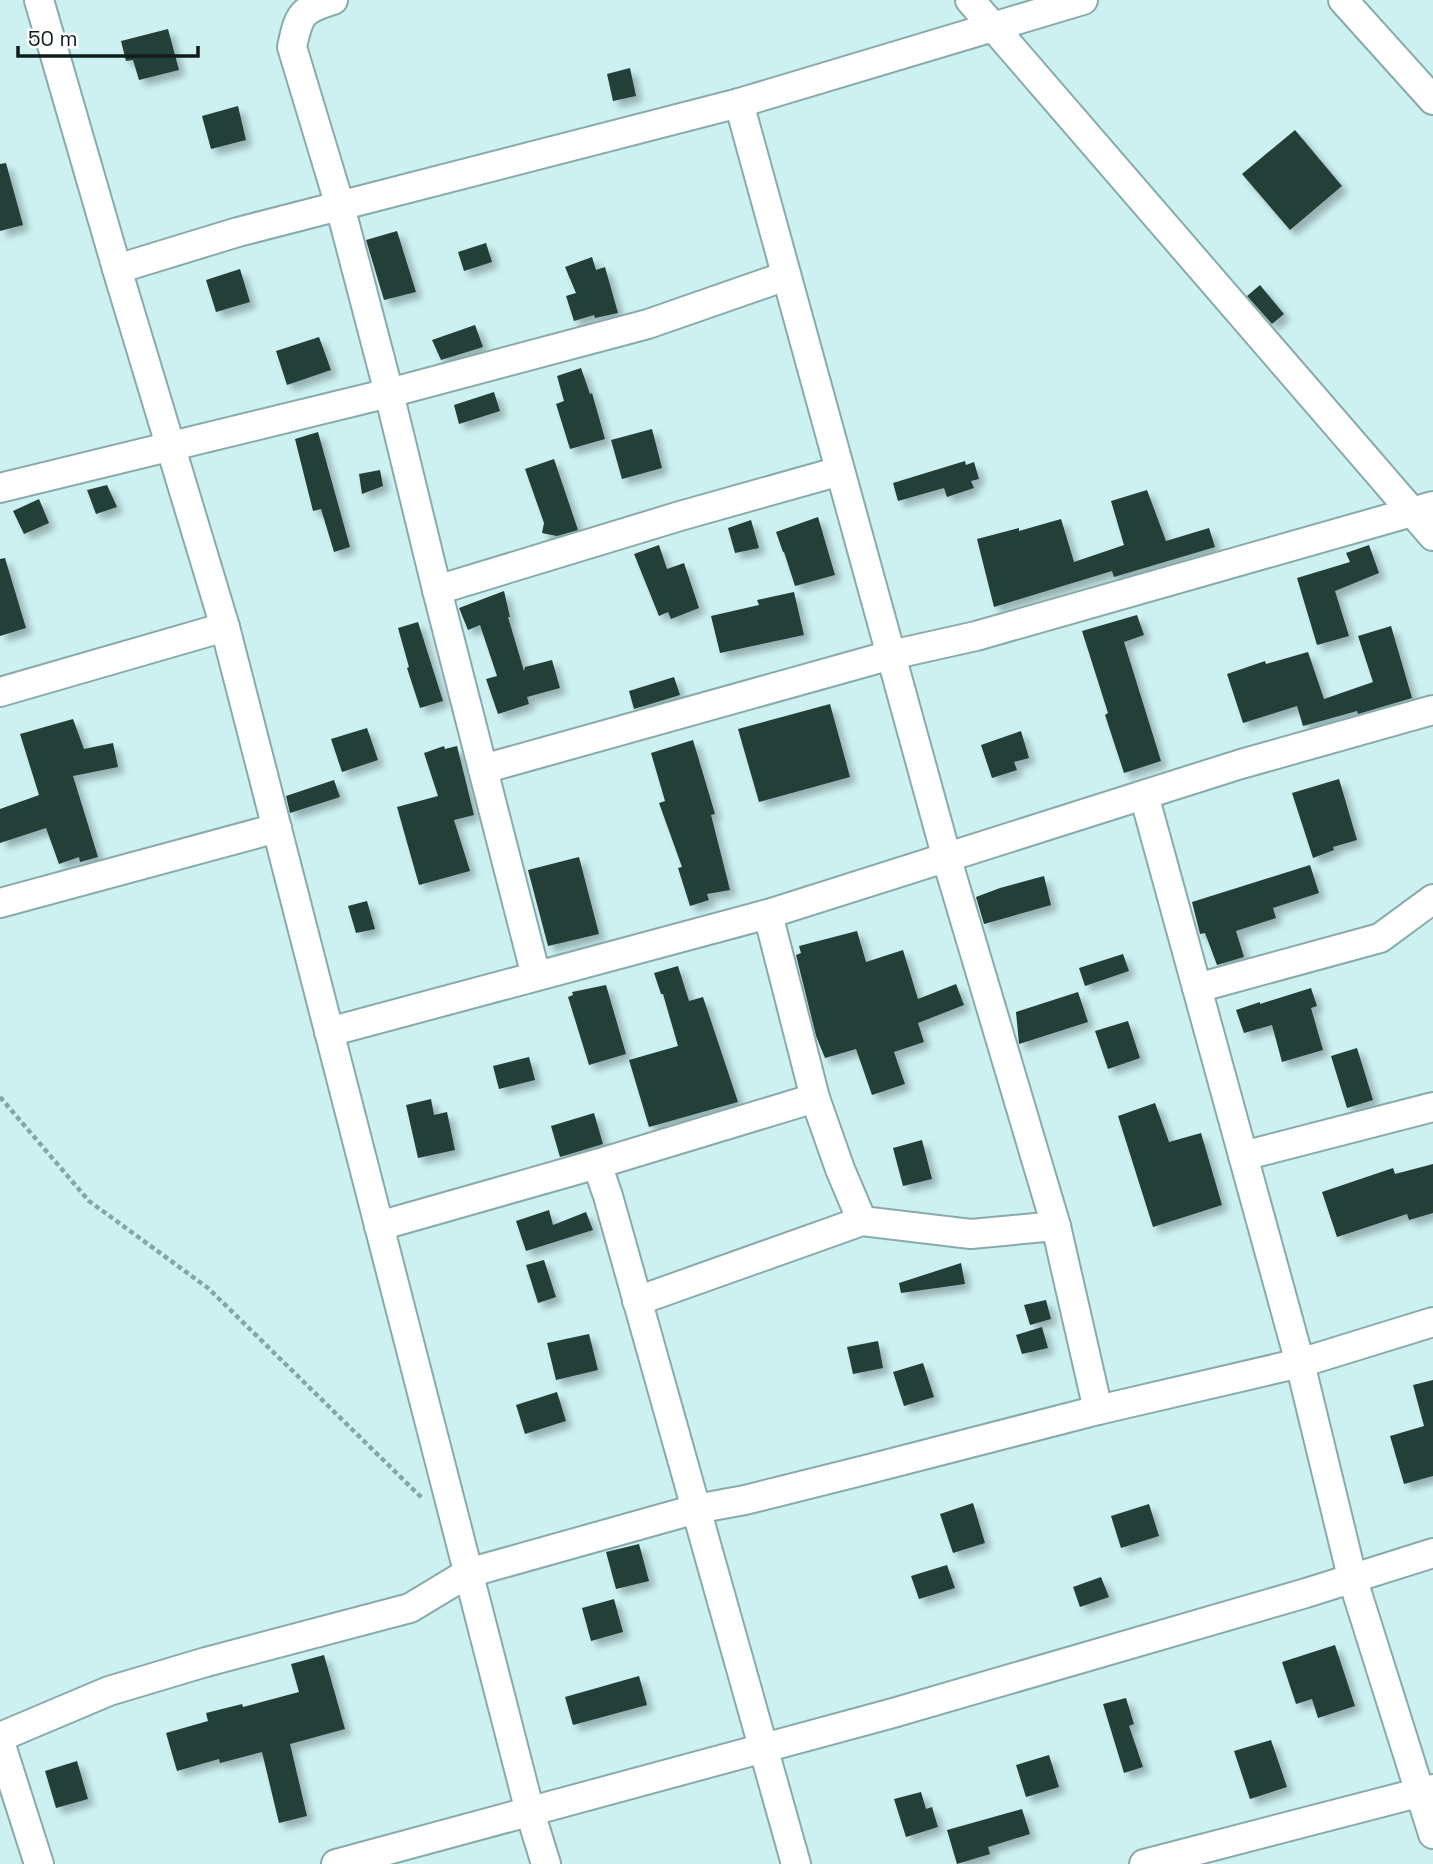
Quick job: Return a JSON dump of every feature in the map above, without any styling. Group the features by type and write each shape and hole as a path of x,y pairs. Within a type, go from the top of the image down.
{"street":[{"path":"39,0 225,627 468,1573 546,1864"},
{"path":"333,0 310,7 297,23 292,47 340,205 536,976"},
{"path":"970,0 1424,509 1433,536"},
{"path":"117,269 238,232 739,103 1083,0"},
{"path":"1343,0 1433,100"},
{"path":"739,103 947,856 1056,1226 1098,1410"},
{"path":"0,488 389,393 648,324 786,276"},
{"path":"437,590 680,516 840,471"},
{"path":"482,769 891,655 976,636 1424,509"},
{"path":"0,692 225,627"},
{"path":"329,1032 768,914 1241,764 1433,710"},
{"path":"1144,795 1300,1363 1352,1577 1426,1790 1433,1834"},
{"path":"0,903 276,828"},
{"path":"1197,988 1380,938 1433,900"},
{"path":"768,914 815,1098 862,1221"},
{"path":"379,1226 815,1098"},
{"path":"1243,1156 1433,1107"},
{"path":"597,1164 796,1864"},
{"path":"638,1301 862,1221 971,1234 1056,1226"},
{"path":"39,1864 0,1740 109,1691 206,1662 410,1608 468,1573 696,1509 745,1500 1098,1410 1300,1363 1433,1322"},
{"path":"336,1864 906,1710 1433,1553"},
{"path":"1144,1864 1426,1790"}],"path":[{"path":"0,1097 89,1201 208,1288 430,1506"}],"building":[{"path":"168,29 179,70 139,80 133,60 126,61 121,41"},
{"path":"630,68 636,96 613,101 607,74"},
{"path":"238,106 246,140 211,149 202,116"},
{"path":"1295,130 1342,186 1290,230 1242,174"},
{"path":"6,163 23,225 0,231 0,164"},
{"path":"397,231 416,292 384,300 366,240"},
{"path":"486,243 492,262 464,271 458,252"},
{"path":"592,257 596,270 605,267 618,313 595,318 594,315 574,321 566,296 576,293 565,267"},
{"path":"240,269 250,302 216,312 206,280"},
{"path":"1260,285 1284,314 1272,324 1247,296"},
{"path":"475,325 483,347 441,360 432,340"},
{"path":"319,337 331,370 287,385 276,351"},
{"path":"581,368 590,394 592,393 605,439 570,449 556,404 564,401 557,376"},
{"path":"494,392 500,411 459,424 454,405"},
{"path":"652,429 662,468 622,479 611,440"},
{"path":"318,432 350,547 334,552 321,509 313,511 295,439"},
{"path":"554,459 578,530 557,536 542,533 544,523 525,469"},
{"path":"965,461 966,465 974,462 979,479 971,481 974,488 947,497 944,488 898,501 893,483"},
{"path":"380,470 383,486 362,494 359,474"},
{"path":"107,485 117,507 96,514 87,490"},
{"path":"1147,490 1166,541 1209,528 1215,547 1114,577 1112,571 994,607 977,539 1061,519 1074,562 1124,545 1111,501"},
{"path":"39,499 49,523 24,534 13,511"},
{"path":"818,517 835,575 795,586 776,532"},
{"path":"751,520 759,548 735,553 728,528"},
{"path":"659,545 667,569 684,563 699,608 671,619 668,612 659,616 634,554"},
{"path":"1369,545 1379,573 1335,591 1349,636 1317,645 1297,578 1350,562 1346,553"},
{"path":"5,558 26,628 0,636 0,559"},
{"path":"504,591 508,617 524,671 525,667 552,660 560,688 527,697 529,704 498,714 486,679 497,676 480,625 468,630 459,608"},
{"path":"794,592 804,635 720,653 711,616 759,605 757,600"},
{"path":"1137,615 1144,635 1124,642 1161,761 1124,773 1082,631"},
{"path":"418,622 443,701 420,708 398,628"},
{"path":"1391,626 1412,698 1303,726 1297,706 1243,723 1227,674 1265,661 1266,664 1308,652 1324,699 1373,682 1358,636"},
{"path":"674,677 680,695 634,709 629,691"},
{"path":"830,704 850,777 759,802 738,729"},
{"path":"73,719 84,749 113,743 118,767 73,776 98,857 80,862 79,857 59,864 46,828 0,843 0,809 39,795 20,734"},
{"path":"367,728 378,760 342,772 331,739"},
{"path":"1021,731 1029,758 1014,762 1017,770 992,778 981,745"},
{"path":"693,740 715,814 711,815 730,890 707,894 709,900 690,906 678,868 682,867 659,803 665,801 651,753"},
{"path":"444,746 445,749 457,746 474,815 454,820 470,871 419,885 397,807 438,796 424,753"},
{"path":"1339,779 1357,840 1333,847 1334,850 1313,858 1292,793"},
{"path":"334,780 340,797 290,813 286,796"},
{"path":"579,857 599,934 548,946 528,870"},
{"path":"1310,865 1319,893 1273,908 1276,918 1236,931 1244,957 1217,965 1205,933 1200,934 1192,902"},
{"path":"1044,876 1051,905 984,924 976,897"},
{"path":"367,901 375,929 356,933 348,906"},
{"path":"857,931 866,962 903,950 918,999 956,984 964,1005 918,1023 924,1042 894,1052 905,1084 872,1095 856,1049 825,1058 816,1036 796,955 801,953 799,946"},
{"path":"1123,954 1129,971 1085,986 1079,968"},
{"path":"678,966 689,1001 703,997 738,1102 649,1127 629,1060 678,1046 654,973"},
{"path":"606,985 626,1054 589,1065 568,997 573,995 572,992"},
{"path":"1311,988 1317,1006 1311,1008 1323,1050 1282,1062 1272,1025 1244,1033 1236,1010"},
{"path":"1078,992 1088,1022 1019,1044 1016,1012"},
{"path":"1128,1021 1140,1058 1108,1069 1095,1031"},
{"path":"1357,1048 1373,1100 1347,1108 1331,1056"},
{"path":"529,1057 535,1080 499,1089 493,1066"},
{"path":"431,1099 434,1115 447,1112 455,1150 418,1158 406,1105"},
{"path":"1155,1103 1169,1142 1201,1133 1222,1205 1153,1227 1118,1116"},
{"path":"594,1113 603,1144 560,1157 551,1126"},
{"path":"922,1140 932,1179 903,1186 893,1148"},
{"path":"1433,1164 1433,1213 1409,1220 1407,1214 1337,1237 1322,1192 1393,1168 1395,1174"},
{"path":"549,1210 553,1225 586,1212 593,1230 526,1251 516,1221"},
{"path":"544,1260 556,1297 538,1303 526,1265"},
{"path":"961,1263 965,1284 901,1293 899,1283"},
{"path":"1046,1300 1051,1319 1030,1325 1024,1305"},
{"path":"1042,1327 1048,1348 1022,1354 1016,1335"},
{"path":"589,1334 598,1370 556,1380 547,1343"},
{"path":"878,1341 883,1368 853,1374 847,1347"},
{"path":"923,1363 934,1397 904,1406 893,1372"},
{"path":"1433,1380 1433,1476 1404,1484 1390,1436 1424,1426 1413,1385"},
{"path":"557,1392 566,1421 525,1434 516,1405"},
{"path":"973,1503 985,1543 953,1553 940,1514"},
{"path":"1149,1504 1159,1536 1121,1548 1111,1516"},
{"path":"639,1544 649,1581 616,1589 606,1552"},
{"path":"947,1565 955,1588 919,1599 911,1576"},
{"path":"1101,1577 1109,1597 1080,1607 1073,1587"},
{"path":"614,1599 623,1632 591,1641 582,1608"},
{"path":"1335,1645 1355,1706 1318,1718 1312,1699 1296,1704 1282,1662"},
{"path":"324,1655 345,1729 290,1744 307,1816 279,1823 262,1752 220,1763 219,1759 177,1771 166,1733 208,1721 206,1713 242,1704 243,1707 299,1692 291,1664"},
{"path":"639,1676 647,1705 573,1725 565,1697"},
{"path":"1126,1698 1134,1724 1129,1726 1143,1767 1124,1773 1103,1704"},
{"path":"1271,1740 1287,1787 1250,1799 1234,1751"},
{"path":"1049,1755 1059,1787 1026,1797 1016,1765"},
{"path":"77,1761 88,1799 56,1808 45,1771"},
{"path":"921,1792 926,1809 932,1807 938,1827 906,1837 894,1799"},
{"path":"1022,1809 1030,1834 988,1847 990,1854 957,1864 947,1830"}]}
